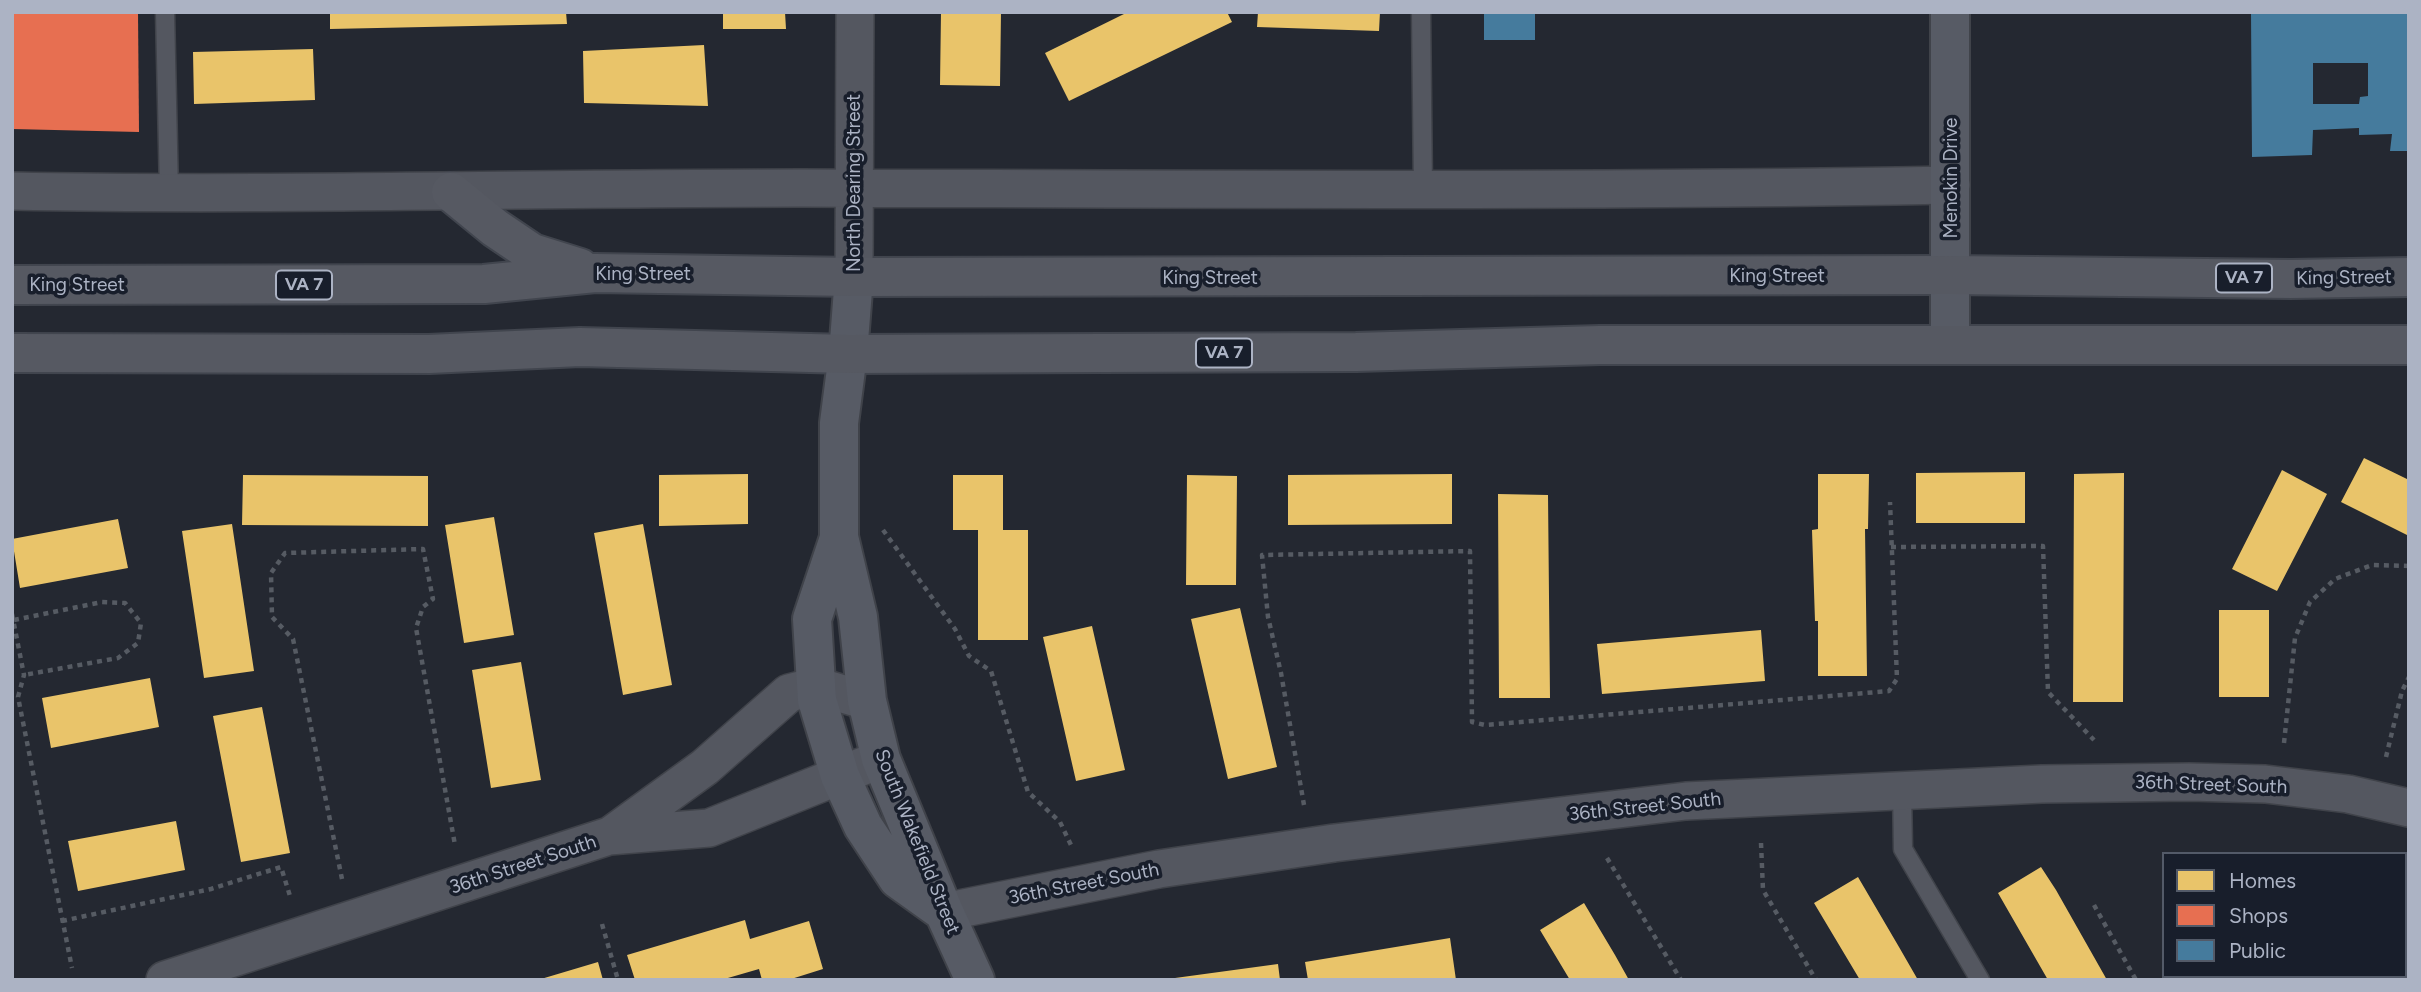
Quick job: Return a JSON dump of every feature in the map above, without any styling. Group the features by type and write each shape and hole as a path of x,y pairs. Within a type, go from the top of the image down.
{"main road":[{"path":"451,192 495,228 532,253 595,273"},
{"name":"King Street","path":"12,285 484,284 595,273 854,277 2409,277"},
{"name":"VA 7","path":"12,354 429,354 580,347 848,354 1356,352 1600,345 2409,345"}],"street":[{"name":"North Dearing Street","path":"848,354 854,277 855,12"},
{"name":"Menokin Drive","path":"1950,12 1950,345"},
{"path":"12,191 1728,189 1951,185"},
{"name":"South Wakefield Street","path":"848,354 839,423 839,537 858,617 867,701 881,759 975,980"},
{"name":"South Wakefield Street","path":"839,537 812,619 817,700 840,776 863,826 898,879 944,912"},
{"path":"609,836 705,767 789,693 816,686 867,701"},
{"name":"36th Street South","path":"165,980 609,836 709,828 881,759"},
{"name":"36th Street South","path":"944,912 1158,869 1347,841 1686,801 2095,782 2265,784 2348,794 2409,808"}],"lane":[{"path":"165,12 169,192"},
{"path":"1421,12 1423,188"},
{"path":"1902,790 1903,849 1980,980"}],"path":[{"path":"1304,805 1281,673 1268,617 1262,555 1469,551 1472,722 1485,725 1889,691 1897,679 1889,502"},
{"path":"883,530 955,629 969,656 990,671 1028,792 1060,822 1071,845"},
{"path":"1891,547 2043,546 2048,692 2094,740"},
{"path":"342,879 293,639 272,617 271,573 285,553 423,549 433,599 424,607 416,628 456,845"},
{"path":"2284,743 2295,638 2310,602 2335,579 2372,565 2409,566"},
{"path":"24,675 118,659 138,643 141,623 125,603 102,602 13,617 24,675 18,697 72,968"},
{"path":"2386,757 2402,691 2409,677"},
{"path":"1761,844 1763,890 1816,980"},
{"path":"1607,858 1681,980"},
{"path":"62,921 211,889 281,867 290,896"},
{"path":"2094,905 2136,980"},
{"path":"602,924 618,980"}],"building: Homes":[{"path":"330,12 566,12 567,24 330,29"},
{"path":"723,12 785,12 786,29 723,29"},
{"path":"941,12 1001,12 1000,86 940,85"},
{"path":"1128,12 1227,12 1232,22 1069,101 1045,53"},
{"path":"1258,12 1380,12 1379,31 1257,27"},
{"path":"704,45 708,106 584,103 583,51"},
{"path":"313,49 315,100 194,104 193,52"},
{"path":"2364,458 2409,480 2409,536 2341,502"},
{"path":"2282,470 2327,494 2277,591 2232,569"},
{"path":"2025,472 2025,523 1916,523 1916,473"},
{"path":"2124,473 2123,702 2073,702 2074,474"},
{"path":"748,474 748,524 659,526 659,475"},
{"path":"1452,474 1452,524 1288,525 1288,475"},
{"path":"1818,474 1869,474 1868,529 1865,529 1867,676 1818,676 1818,621 1815,621 1812,530 1818,529"},
{"path":"243,475 428,476 428,526 242,525"},
{"path":"953,475 1003,475 1003,530 1028,530 1028,640 978,640 978,530 953,530"},
{"path":"1187,475 1237,476 1236,585 1186,585"},
{"path":"1498,494 1548,495 1550,698 1499,698"},
{"path":"494,517 514,635 464,643 445,525"},
{"path":"118,519 128,568 20,588 12,539"},
{"path":"232,524 254,671 204,678 182,531"},
{"path":"643,524 672,685 623,695 594,533"},
{"path":"1240,608 1277,767 1228,779 1191,619"},
{"path":"2219,610 2269,610 2269,697 2219,697"},
{"path":"1092,626 1125,770 1076,781 1043,637"},
{"path":"1761,630 1765,681 1602,694 1597,644"},
{"path":"521,662 541,780 491,788 472,670"},
{"path":"150,678 159,727 51,748 42,698"},
{"path":"262,707 290,853 241,862 213,716"},
{"path":"176,821 185,870 78,891 68,841"},
{"path":"2041,867 2107,980 2048,980 1998,893"},
{"path":"1858,877 1918,980 1860,980 1814,903"},
{"path":"1584,903 1629,980 1570,980 1540,930"},
{"path":"745,920 750,939 809,921 823,969 788,980 762,980 759,969 721,980 635,980 627,955"},
{"path":"1450,938 1456,980 1308,980 1305,962"},
{"path":"598,962 603,980 541,980 541,979"},
{"path":"1278,964 1280,980 1175,980 1175,978"}],"building: Shops":[{"path":"12,12 138,12 139,132 12,129"}],"building: Public":[{"path":"1484,12 1535,12 1535,40 1484,40"},
{"path":"2251,12 2409,12 2409,151 2390,151 2392,134 2359,135 2359,128 2313,130 2312,155 2252,157","holes":["2313,63 2368,63 2368,96 2360,97 2359,104 2313,104"]}]}
